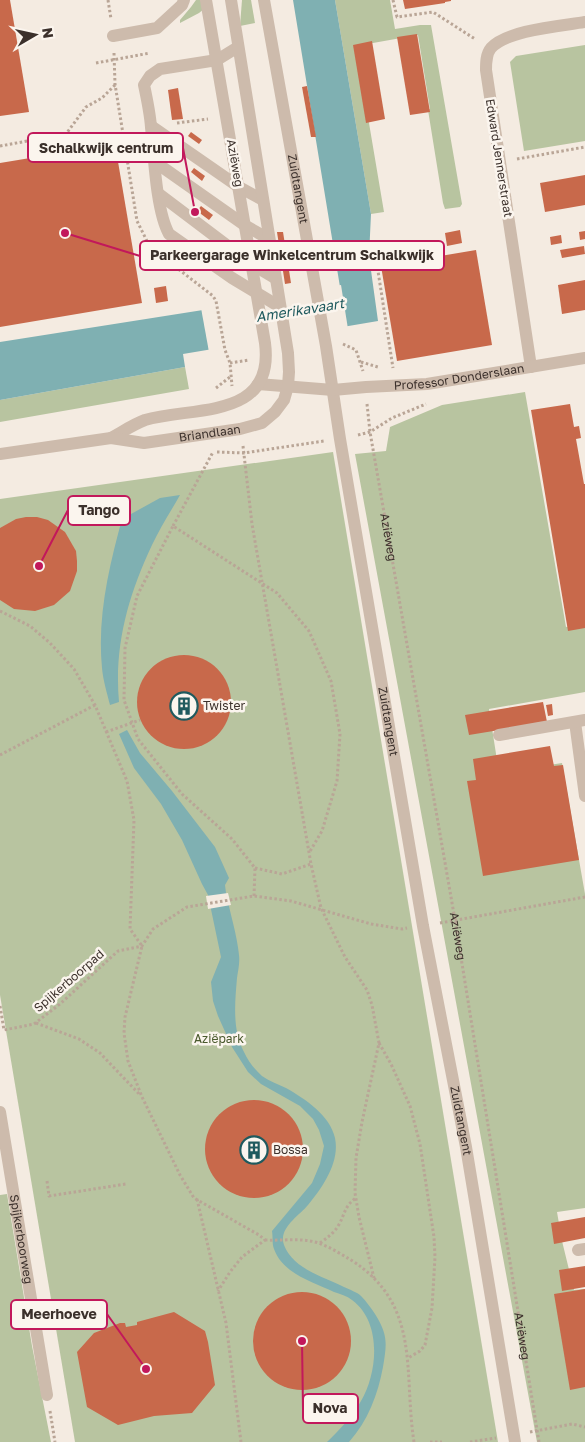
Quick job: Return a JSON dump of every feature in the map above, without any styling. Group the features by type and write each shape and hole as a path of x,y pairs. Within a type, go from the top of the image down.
{"street":[{"path":"113,36 157,28 182,5 184,0"},
{"name":"Aziëweg","path":"206,0 259,294 267,356 265,372 258,384"},
{"name":"Aziëweg","path":"231,0 286,340 289,372 288,386"},
{"name":"Zuidtangent","path":"264,0 316,287 423,926 466,1147 515,1442"},
{"path":"490,48 502,40 517,34 585,22"},
{"path":"238,47 217,60 160,68 150,76 144,85 159,194 165,227 169,234 232,278 280,307"},
{"name":"Edward Jennerstraat","path":"490,48 486,57 486,70 531,367"},
{"path":"151,126 220,172 239,187 262,200"},
{"path":"154,162 246,226 269,239"},
{"path":"220,172 236,169"},
{"path":"159,194 234,251 253,269 275,278"},
{"path":"226,212 243,209"},
{"path":"234,251 250,249"},
{"path":"232,278 253,269"},
{"name":"Professor Donderslaan","path":"333,390 427,384 585,358"},
{"path":"258,384 333,390"},
{"name":"Briandlaan","path":"111,438 144,420 235,404 253,392 258,384"},
{"name":"Briandlaan","path":"0,454 111,438 144,443 240,429 262,423 276,412 284,400 288,386"},
{"path":"499,735 580,721 585,796"},
{"name":"Spijkerboorweg","path":"0,1112 47,1395"}],"path":[{"path":"393,0 397,18 432,12 490,48"},
{"path":"0,146 66,134 86,107 102,98 115,84"},
{"path":"170,124 212,119"},
{"path":"500,162 585,147"},
{"path":"376,258 394,371"},
{"path":"216,301 225,350"},
{"name":"Aziëweg","path":"340,439 370,432 453,910 539,1442"},
{"path":"340,439 244,453 252,524 310,864 321,908 345,957 367,990 372,1005 379,1043 392,1064 410,1106 420,1144 434,1237 435,1257 432,1308 425,1345 420,1351 408,1358"},
{"path":"213,452 136,596 125,648 124,700 138,739 182,794 232,839 255,868 282,874 310,864"},
{"path":"173,526 277,593 309,631 330,681 340,734 337,781 322,831 309,853"},
{"path":"0,611 30,626 50,643 74,669 95,705 127,781 134,820 130,929 142,946"},
{"path":"0,755 95,705"},
{"path":"106,732 140,720"},
{"path":"254,896 255,868"},
{"path":"244,897 187,908 153,929 142,946 127,1009 124,1033 128,1061 142,1096 180,1175 194,1198 267,1240 320,1243 365,1269 384,1288 401,1322 408,1358 410,1419 414,1442"},
{"name":"Spijkerboorpad","path":"0,1006 4,1030 36,1022 60,1004 118,950 142,946"},
{"path":"36,1022 79,1039 100,1053 142,1096"},
{"path":"374,1278 356,1198 356,1158 379,1043"},
{"path":"47,1181 49,1196 126,1184"},
{"path":"197,1198 226,1323 241,1442"},
{"path":"320,1243 339,1226 348,1202 356,1198"},
{"path":"218,1291 242,1257 267,1240"},
{"path":"47,1395 55,1442"},
{"path":"430,1442 442,1442"}],"green space":[{"path":"196,0 202,0 204,9 180,23 180,20"},
{"path":"242,0 251,0 255,23 240,26"},
{"path":"335,0 390,0 395,29 431,25 462,204 460,207 445,209 443,203 418,35 356,46 384,212 371,214"},
{"path":"585,45 585,141 524,151 510,62 516,56"},
{"path":"185,367 189,389 0,422 0,400"},
{"path":"525,392 566,627 585,624 585,692 489,709 499,773 562,763 585,894 585,1208 557,1212 574,1290 585,1289 585,1442 537,1442 355,454 386,451 390,427 442,405"},
{"name":"Aziëpark","path":"333,452 498,1442 75,1442 0,995 0,499"},
{"path":"7,1194 32,1346 51,1442 0,1442 0,1195"}],"water":[{"name":"Amerikavaart","path":"293,0 335,0 371,214 369,256 378,321 183,354 185,367 0,400 0,342 340,287"},
{"path":"180,495 155,539 136,583 121,641 118,681 119,702 110,705 103,673 101,630 105,592 122,519 160,498"},
{"path":"127,730 140,753 215,847 229,878 225,885 226,893 237,940 239,958 235,1016 240,1043 246,1055 262,1076 293,1092 316,1108 328,1122 335,1138 335,1156 329,1174 314,1198 290,1223 283,1239 288,1253 302,1266 361,1296 375,1314 384,1334 386,1345 384,1359 375,1397 362,1425 349,1442 327,1442 354,1412 367,1389 374,1362 373,1334 362,1309 346,1296 308,1281 291,1271 278,1258 273,1243 272,1231 312,1183 320,1164 324,1146 313,1119 300,1106 261,1084 248,1072 232,1047 213,1001 211,982 221,957 208,895 182,840 161,804 134,768 119,734"}],"pier":[{"path":"341,285 348,329 209,352 201,308"},
{"path":"228,893 231,905 208,909 206,896"}],"building":[{"path":"0,0 10,0 29,112 0,116"},
{"path":"403,0 451,0 451,1 405,9"},
{"path":"417,34 430,112 410,115 397,37"},
{"path":"372,41 385,119 366,123 353,45"},
{"path":"307,86 316,137 311,137 302,87"},
{"path":"178,88 183,119 172,120 168,90"},
{"path":"191,132 202,140 199,144 188,136"},
{"path":"115,144 142,303 0,327 0,163"},
{"path":"194,168 205,176 202,181 191,172"},
{"path":"585,175 585,205 545,212 540,183"},
{"path":"201,206 213,215 209,220 197,211"},
{"path":"460,230 462,243 447,246 445,233"},
{"path":"585,231 585,239 580,240 579,232"},
{"path":"277,232 283,232 291,283 285,284"},
{"path":"561,235 562,243 551,245 550,237"},
{"path":"584,246 585,254 562,258 560,250"},
{"path":"476,250 492,345 397,361 381,266"},
{"path":"585,280 585,310 562,314 558,285"},
{"path":"166,286 168,301 156,303 154,288"},
{"path":"570,404 574,427 579,426 581,438 576,439 585,484 585,628 568,631 531,410"},
{"path":"26,517 48,520 65,532 76,551 77,561 77,571 70,591 54,605 35,611 14,609 0,600 0,528 16,519"},
{"name":"Twister","path":"184,655 202,658 217,669 228,684 231,702 228,720 217,735 202,746 184,749 166,746 151,735 140,720 137,702 140,684 151,669 166,658"},
{"path":"543,702 547,722 469,735 465,715"},
{"path":"552,704 553,715 548,716 546,705"},
{"path":"550,746 554,766 563,765 579,860 483,876 467,781 476,780 473,759"},
{"name":"Bossa","path":"254,1100 273,1104 288,1115 299,1130 303,1149 299,1168 288,1183 273,1194 254,1198 235,1194 220,1183 209,1168 205,1149 209,1130 220,1115 235,1104"},
{"path":"585,1217 585,1238 554,1244 551,1223"},
{"path":"585,1266 585,1287 562,1291 559,1270"},
{"path":"585,1289 585,1387 570,1390 554,1294"},
{"path":"302,1292 321,1296 336,1307 347,1322 351,1341 347,1360 336,1375 321,1386 302,1390 283,1386 268,1375 257,1360 253,1341 257,1322 268,1307 283,1296"},
{"path":"174,1312 205,1331 208,1342 215,1385 192,1413 154,1416 118,1425 87,1407 77,1352 94,1333 120,1323 125,1323 126,1327 137,1325 137,1322"}],"place":[{"name":"Schalkwijk centrum","path":"195,212"},
{"name":"Parkeergarage Winkelcentrum Schalkwijk","path":"65,233"},
{"name":"Tango","path":"39,566"},
{"name":"Twister","path":"184,706"},
{"name":"Bossa","path":"254,1150"},
{"name":"Nova","path":"302,1341"},
{"name":"Meerhoeve","path":"146,1369"}]}
